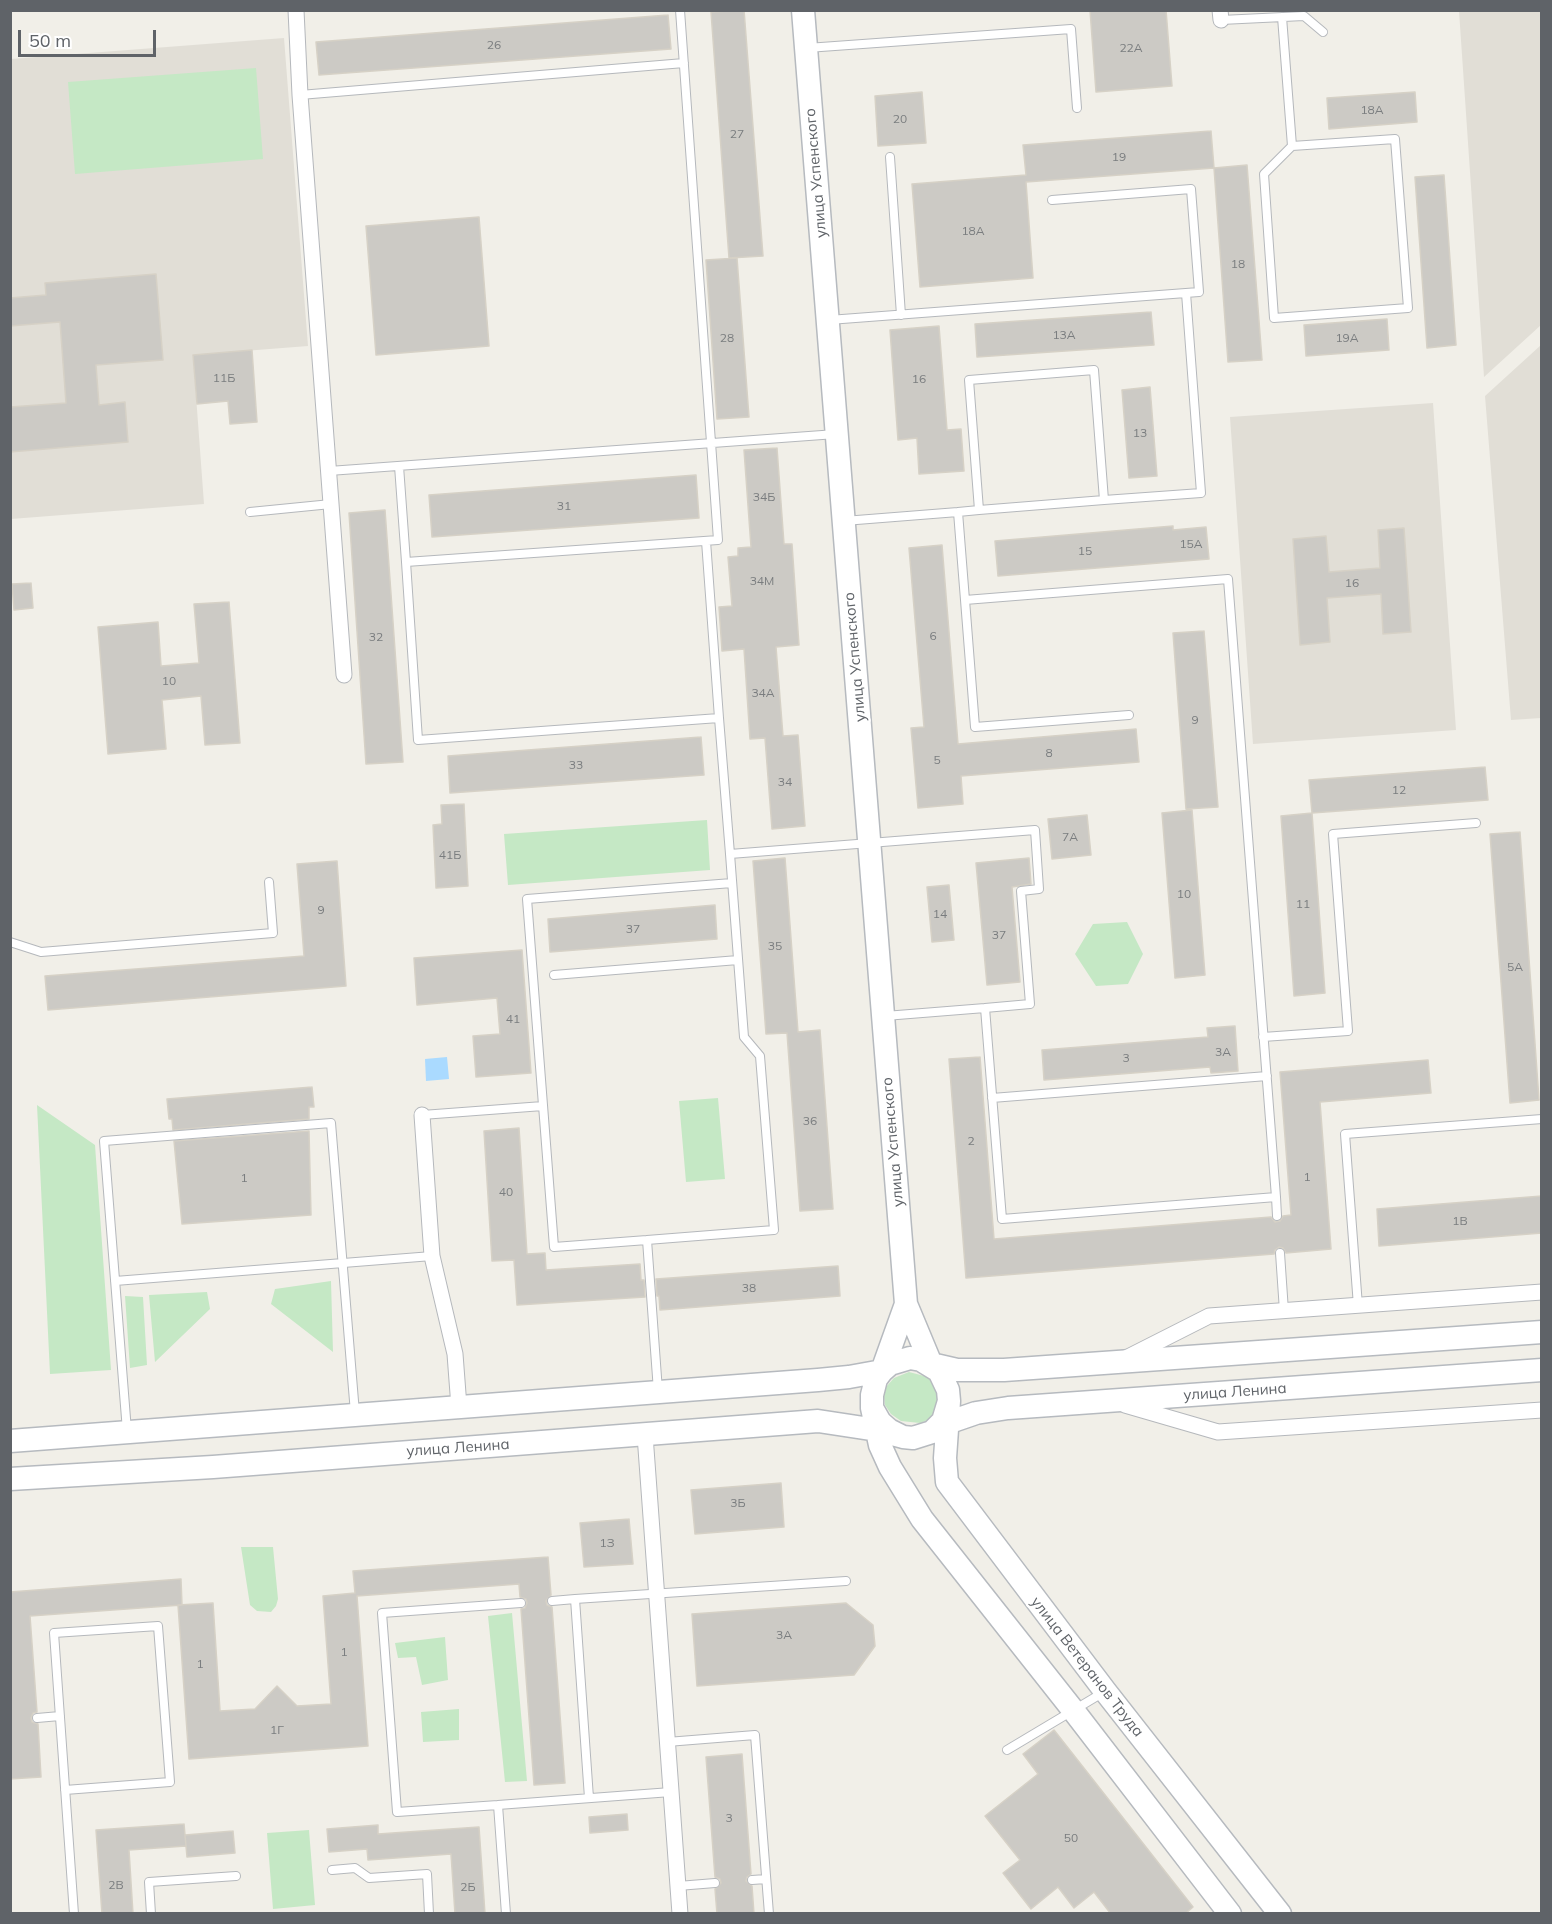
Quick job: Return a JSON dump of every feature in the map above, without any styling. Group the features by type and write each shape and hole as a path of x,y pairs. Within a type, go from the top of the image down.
{"main road":[{"name":"улица Успенского","path":"802,10 906,1304"},
{"path":"872,1408 880,1422 903,1437 913,1438 943,1419 945,1380 931,1364 906,1304"},
{"path":"882,1371 906,1304"},
{"path":"1230,1914 922,1519 890,1467 880,1445 872,1408 876,1379 890,1364 900,1360 921,1360 957,1370 979,1371 1542,1332"},
{"name":"улица Ленина","path":"943,1419 1008,1408 1542,1370"},
{"path":"10,1441 849,1377 882,1371"},
{"name":"улица Ветеранов Труда","path":"943,1419 947,1482 1280,1914"},
{"name":"улица Ленина","path":"10,1479 213,1467 818,1421 877,1430 903,1437"}],"street":[{"path":"296,10 300,95 344,675"},
{"path":"422,1115 432,1256 455,1354 459,1407"},
{"path":"1118,1362 1209,1316 1542,1292"},
{"path":"1114,1401 1218,1432 1542,1410"},
{"path":"645,1435 680,1914"}],"lane":[{"path":"406,562 718,540 680,10"},
{"path":"1221,15 1304,16 1323,32"},
{"path":"1282,17 1292,146 1264,174 1274,318 1408,308 1395,139 1292,146"},
{"path":"806,48 1071,29 1077,108"},
{"path":"300,95 684,63"},
{"path":"890,157 901,315"},
{"path":"828,321 1199,292 1191,189 1052,200"},
{"path":"844,521 1201,493 1186,293"},
{"path":"979,510 969,380 1026,375 1094,370 1104,500"},
{"path":"329,471 837,434"},
{"path":"399,466 418,740 719,718"},
{"path":"250,512 331,504"},
{"path":"958,512 975,727 1129,715"},
{"path":"706,541 744,1037 760,1056 774,1230 554,1247 527,899 732,883"},
{"path":"965,600 1228,579 1277,1216"},
{"path":"1263,1037 1348,1031 1332,834 1476,823"},
{"path":"730,854 1035,830 1039,889 1021,891 1030,1004 883,1016"},
{"path":"10,942 41,951 273,933 269,882"},
{"path":"554,975 738,960"},
{"path":"985,1008 1002,1219 1276,1197"},
{"path":"992,1098 1267,1076"},
{"path":"422,1115 543,1106"},
{"path":"1358,1306 1345,1134 1542,1119"},
{"path":"127,1432 104,1142 331,1123 355,1415"},
{"path":"646,1240 658,1392"},
{"path":"1280,1253 1284,1311"},
{"path":"115,1281 432,1256"},
{"path":"552,1601 846,1581"},
{"path":"575,1599 589,1798"},
{"path":"521,1603 382,1613 397,1812 671,1792"},
{"path":"66,1790 170,1782 158,1626 54,1633 74,1914"},
{"path":"1007,1750 1106,1691"},
{"path":"37,1718 60,1716"},
{"path":"667,1742 755,1735 769,1914"},
{"path":"498,1805 506,1914"},
{"path":"332,1869 355,1868 369,1878 426,1874 429,1914"},
{"path":"151,1914 149,1882 236,1876"},
{"path":"752,1880 766,1879"},
{"path":"678,1886 715,1883"}],"shaded area":[{"path":"1459,11 1541,11 1541,325 1484,377"},
{"path":"284,38 308,346 193,355 204,504 11,519 11,59"},
{"path":"1541,345 1541,718 1511,720 1485,396"},
{"path":"1433,403 1456,730 1253,744 1230,417"}],"green space":[{"path":"256,68 263,159 75,174 68,82"},
{"path":"707,820 710,870 508,885 504,834"},
{"path":"1127,922 1143,954 1128,984 1096,986 1075,954 1093,924"},
{"path":"718,1098 725,1179 686,1182 679,1101"},
{"path":"37,1105 95,1145 111,1370 50,1374"},
{"path":"331,1281 333,1352 271,1304 275,1289"},
{"path":"207,1292 210,1309 155,1362 149,1295"},
{"path":"125,1296 143,1297 147,1365 130,1368"},
{"path":"909,1372 928,1377 937,1385 940,1392 937,1411 928,1420 920,1423 901,1421 891,1414 885,1405 886,1387 894,1378"},
{"path":"241,1547 273,1547 278,1599 271,1612 257,1611 250,1605"},
{"path":"512,1613 527,1781 505,1782 488,1616"},
{"path":"445,1637 448,1680 422,1685 416,1657 398,1658 395,1643"},
{"path":"459,1709 459,1740 423,1742 421,1712"},
{"path":"309,1830 315,1905 273,1909 267,1833"}],"water":[{"path":"447,1057 449,1079 426,1081 425,1059"}],"building":[{"path":"744,10 763,256 729,258 711,12"},
{"path":"1090,10 1166,10 1172,86 1096,92"},
{"path":"668,15 671,49 319,75 316,42"},
{"path":"922,92 926,143 878,146 875,96"},
{"path":"1415,92 1417,122 1329,129 1327,98"},
{"path":"1211,131 1214,168 1026,182 1033,278 920,287 912,184 1026,175 1023,145"},
{"path":"1247,165 1262,360 1228,362 1214,168"},
{"path":"1444,175 1456,345 1427,348 1415,177"},
{"path":"479,217 489,346 376,355 366,226"},
{"path":"737,258 749,417 717,419 706,260"},
{"path":"156,274 163,360 96,365 99,405 125,402 128,442 10,452 10,407 66,403 60,322 10,326 10,298 46,295 45,283"},
{"path":"1151,312 1154,345 977,357 975,324"},
{"path":"1387,319 1389,350 1306,356 1304,325"},
{"path":"939,326 947,430 961,429 964,471 919,474 917,438 898,440 890,330"},
{"path":"252,350 257,422 230,424 228,401 197,404 193,355"},
{"path":"1150,387 1157,476 1129,478 1122,390"},
{"path":"777,448 784,544 792,544 799,645 776,647 783,736 798,735 805,826 772,829 765,738 750,739 744,649 722,651 719,607 732,606 728,557 738,556 738,548 751,547 744,450"},
{"path":"696,475 699,518 432,537 429,495"},
{"path":"385,510 403,762 366,764 349,513"},
{"path":"1173,526 1173,530 1206,527 1209,559 998,576 995,541"},
{"path":"1404,528 1411,632 1383,634 1381,594 1327,598 1330,642 1300,645 1293,539 1326,536 1329,572 1380,568 1378,530"},
{"path":"942,545 958,744 1136,729 1139,762 961,776 963,804 918,808 911,728 924,727 909,548"},
{"path":"31,583 33,608 14,610 12,584"},
{"path":"229,602 240,743 205,745 201,696 162,700 166,749 108,754 98,627 158,622 161,666 199,663 194,604"},
{"path":"1204,631 1218,807 1186,809 1173,633"},
{"path":"701,737 704,775 450,793 448,756"},
{"path":"1485,767 1488,800 1312,813 1309,780"},
{"path":"464,804 468,886 436,888 433,825 442,824 441,805"},
{"path":"1192,810 1205,975 1175,978 1162,813"},
{"path":"1312,813 1325,993 1294,996 1281,816"},
{"path":"1087,815 1091,855 1052,859 1048,819"},
{"path":"1520,832 1539,1100 1510,1103 1490,834"},
{"path":"785,858 798,1032 820,1030 833,1209 800,1211 787,1033 766,1034 753,861"},
{"path":"1029,858 1031,884 1012,887 1020,982 987,985 976,863"},
{"path":"337,861 346,986 48,1010 45,976 304,956 297,864"},
{"path":"949,885 954,940 932,942 927,887"},
{"path":"715,905 717,939 550,952 548,919"},
{"path":"522,950 531,1073 476,1077 473,1036 500,1034 497,998 417,1005 414,958"},
{"path":"1235,1026 1238,1071 1211,1073 1210,1067 1044,1080 1042,1050 1208,1037 1207,1028"},
{"path":"980,1057 994,1239 1271,1217 1275,1222 1280,1221 1283,1216 1291,1215 1280,1072 1428,1060 1431,1093 1320,1102 1331,1249 1286,1253 1283,1248 1279,1247 1274,1254 966,1278 949,1059"},
{"path":"312,1087 314,1107 309,1107 309,1119 173,1130 172,1119 169,1119 167,1099"},
{"path":"519,1128 527,1254 545,1253 546,1270 640,1264 645,1297 517,1305 514,1260 492,1261 484,1131"},
{"path":"309,1131 311,1215 182,1224 174,1141"},
{"path":"1542,1196 1542,1233 1379,1246 1377,1209"},
{"path":"838,1266 840,1296 660,1310 659,1296 657,1296 656,1279"},
{"path":"781,1483 784,1527 695,1534 691,1490"},
{"path":"629,1519 633,1564 584,1567 580,1523"},
{"path":"548,1557 551,1595 546,1601 547,1605 552,1607 565,1783 534,1785 521,1609 525,1608 527,1603 526,1599 520,1597 519,1584 357,1596 368,1746 189,1759 178,1605 213,1603 220,1711 255,1709 277,1686 297,1706 331,1704 323,1596 355,1593 353,1571"},
{"path":"181,1579 182,1605 30,1616 37,1712 33,1713 31,1718 32,1722 38,1724 41,1777 10,1779 10,1592"},
{"path":"846,1603 873,1625 875,1646 854,1675 697,1686 692,1614"},
{"path":"1054,1730 1193,1907 1185,1914 1111,1914 1094,1892 1074,1908 1058,1887 1031,1909 1003,1873 1020,1860 985,1816 1038,1774 1023,1754"},
{"path":"742,1754 751,1874 746,1881 752,1886 754,1914 717,1914 715,1889 721,1883 720,1879 715,1877 706,1757"},
{"path":"627,1814 628,1830 590,1833 589,1817"},
{"path":"184,1824 186,1846 129,1850 133,1914 102,1914 96,1830"},
{"path":"378,1825 378,1834 479,1827 485,1914 455,1914 451,1854 368,1860 367,1849 329,1852 327,1829"},
{"path":"233,1831 235,1853 187,1857 185,1835"}]}
